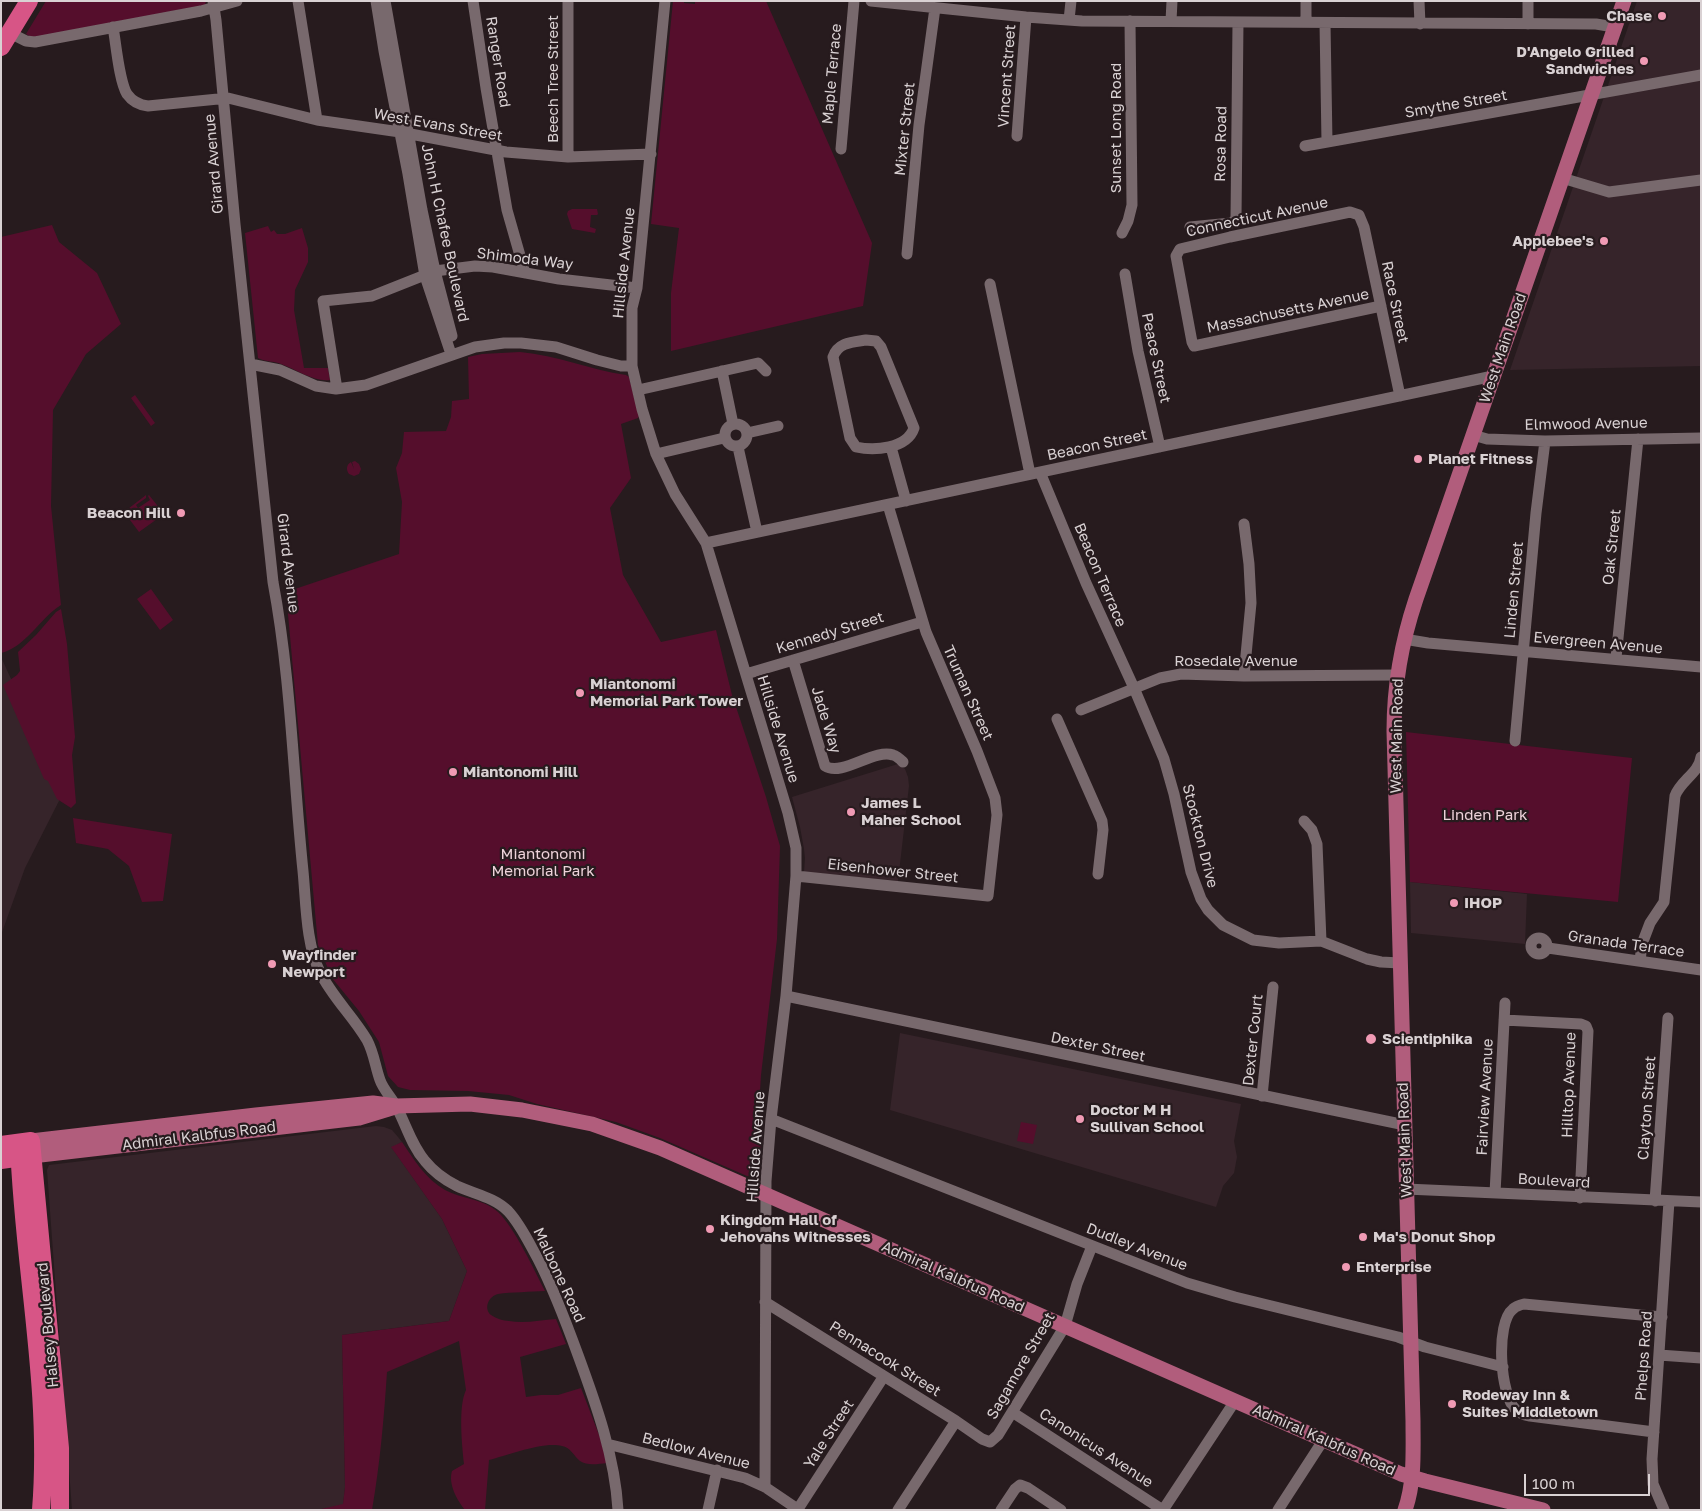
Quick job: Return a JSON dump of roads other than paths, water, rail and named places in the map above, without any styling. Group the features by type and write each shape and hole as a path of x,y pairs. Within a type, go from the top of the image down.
{"highway":[{"path":"6,40 29,1"},
{"name":"Admiral Kalbfus Road","path":"1,1160 21,1148"},
{"name":"Halsey Boulevard","path":"21,1148 43,1419 44,1474 41,1510"},
{"name":"Halsey Boulevard","path":"21,1148 60,1448 60,1510"}],"main road":[{"name":"West Main Road","path":"1405,1510 1409,1500 1412,1477 1413,1436 1394,730 1394,700 1397,675 1404,639 1416,599 1624,1"},
{"path":"1614,27 1636,1"},
{"name":"Admiral Kalbfus Road","path":"21,1148 360,1118 377,1114 396,1106 470,1104 522,1110 571,1119 638,1139 1412,1477 1542,1510"}],"street":[{"path":"6,40 35,42 201,11 213,4 237,1"},
{"path":"298,1 317,120"},
{"name":"John H Chafee Boulevard","path":"376,1 384,51 404,133"},
{"name":"John H Chafee Boulevard","path":"385,1 404,133 430,273 453,353"},
{"name":"Ranger Road","path":"474,1 486,88 507,210 525,273"},
{"name":"Beech Tree Street","path":"568,1 568,157"},
{"name":"Hillside Avenue","path":"665,1 637,288 632,308 632,366 642,410 656,454 675,494 706,543 788,813 796,848 796,876 786,996 771,1119 766,1194 765,1488"},
{"name":"Maple Terrace","path":"841,149 854,1"},
{"path":"871,1 912,3 935,8 1070,20 1600,24 1614,27"},
{"path":"1070,20 1071,1"},
{"path":"1171,21 1172,1"},
{"path":"1306,1 1306,22"},
{"path":"1420,1 1420,24"},
{"path":"1528,1 1528,24"},
{"name":"Girard Avenue","path":"213,4 273,582 285,657 300,841 312,949 315,962 326,984 366,1038 380,1081 396,1106"},
{"name":"Mixter Street","path":"907,254 919,125 935,8"},
{"name":"Vincent Street","path":"1017,136 1026,17"},
{"name":"Sunset Long Road","path":"1122,233 1128,221 1132,205 1130,21"},
{"name":"Rosa Road","path":"1190,227 1231,223 1236,218 1238,22"},
{"path":"1325,23 1327,142"},
{"name":"West Evans Street","path":"113,27 123,84 128,95 135,102 148,106 224,98 317,120 497,150 568,157 651,154"},
{"name":"Smythe Street","path":"1305,146 1701,75"},
{"path":"1562,178 1608,192 1701,180"},
{"name":"Connecticut Avenue","path":"1183,295 1175,258 1176,253 1180,249 1344,213 1350,212 1359,215"},
{"name":"Race Street","path":"1359,215 1364,227 1400,396"},
{"name":"Shimoda Way","path":"337,389 324,301 372,296 430,273 476,266 637,288"},
{"name":"Peace Street","path":"1125,274 1138,351 1160,447"},
{"name":"Beacon Terrace","path":"990,284 1035,473 1134,688"},
{"name":"Massachusetts Avenue","path":"1183,295 1194,346 1381,306"},
{"path":"866,340 876,341 881,347 914,428 908,438 891,446 865,449 856,447 852,443 833,357 837,348 843,344 866,340"},
{"path":"250,364 280,370 316,386 337,389 366,385 453,353 475,347 521,342 556,347 597,360 621,366 632,366"},
{"path":"638,390 758,364 766,371"},
{"path":"722,371 733,424"},
{"name":"Beacon Street","path":"706,543 1494,376"},
{"path":"724,438 730,445 738,447 746,442 747,433 742,426 733,424"},
{"path":"724,438 726,430 733,424"},
{"path":"747,433 778,426"},
{"name":"Elmwood Avenue","path":"1473,435 1487,439 1545,441 1701,438"},
{"path":"656,454 724,438"},
{"name":"Oak Street","path":"1616,658 1638,439"},
{"name":"Linden Street","path":"1515,741 1536,513 1545,441"},
{"path":"891,446 906,501"},
{"path":"738,447 758,532"},
{"name":"Truman Street","path":"888,505 922,622 984,769 996,804 988,896"},
{"path":"1244,524 1251,603 1244,676"},
{"name":"Kennedy Street","path":"746,674 922,622"},
{"name":"Evergreen Avenue","path":"1404,639 1428,643 1616,658 1701,667"},
{"name":"Jade Way","path":"793,660 825,766 833,769 885,754 894,755 903,762"},
{"name":"Rosedale Avenue","path":"1081,710 1160,678 1180,674 1244,676 1397,675"},
{"name":"Stockton Drive","path":"1134,688 1164,759 1174,794 1191,872 1201,899 1208,910 1223,925 1253,940 1279,942 1321,941 1367,959 1381,962 1400,962"},
{"path":"1059,723 1102,821 1103,830 1098,874"},
{"path":"1640,961 1642,944 1650,923 1664,902 1675,796 1679,786 1695,770 1701,757"},
{"path":"1304,821 1312,830 1317,844 1321,941"},
{"name":"Eisenhower Street","path":"796,876 988,896"},
{"name":"Granada Terrace","path":"1548,948 1701,970"},
{"name":"Dexter Court","path":"1262,1096 1273,987"},
{"name":"Dexter Street","path":"786,996 1405,1125"},
{"name":"Fairview Avenue","path":"1495,1193 1504,1003"},
{"name":"Clayton Street","path":"1655,1201 1668,1018"},
{"name":"Hilltop Avenue","path":"1504,1020 1581,1024 1586,1026 1588,1031 1580,1198"},
{"name":"Malbone Road","path":"396,1106 416,1148 424,1160 447,1181 497,1202 516,1222 525,1236 556,1296 590,1388 607,1444 618,1510"},
{"name":"Dudley Avenue","path":"771,1119 1187,1283 1235,1298 1411,1341 1425,1347 1503,1366"},
{"name":"Boulevard","path":"1406,1189 1701,1202"},
{"name":"Phelps Road","path":"1664,1510 1657,1496 1652,1477 1669,1201"},
{"name":"Sagamore Street","path":"990,1442 998,1435 1065,1326 1076,1284 1092,1246"},
{"name":"Pennacook Street","path":"765,1302 956,1421 982,1440 990,1442"},
{"path":"1654,1432 1519,1413 1512,1406 1508,1398 1503,1366 1502,1342 1504,1324 1509,1313 1513,1308 1524,1304 1662,1317"},
{"path":"1659,1354 1701,1358"},
{"name":"Yale Street","path":"799,1509 884,1376"},
{"path":"1163,1510 1235,1401"},
{"name":"Canonicus Avenue","path":"1012,1412 1163,1510"},
{"path":"898,1510 956,1421"},
{"path":"1278,1510 1324,1439"},
{"name":"Bedlow Avenue","path":"607,1444 745,1478 799,1509"},
{"path":"708,1510 717,1470"},
{"path":"1001,1510 1014,1489 1020,1485 1028,1488 1061,1510"}],"place":[{"name":"Chase","path":"1662,16"},
{"name":"D'Angelo Grilled Sandwiches","path":"1644,61"},
{"name":"Applebee's","path":"1604,241"},
{"name":"Planet Fitness","path":"1418,459"},
{"name":"Beacon Hill","path":"181,513"},
{"name":"Miantonomi Memorial Park Tower","path":"580,693"},
{"name":"Miantonomi Hill","path":"453,772"},
{"name":"James L Maher School","path":"851,812"},
{"name":"IHOP","path":"1454,903"},
{"name":"Wayfinder Newport","path":"272,964"},
{"name":"Scientiphika","path":"1371,1039"},
{"name":"Doctor M H Sullivan School","path":"1080,1119"},
{"name":"Kingdom Hall of Jehovahs Witnesses","path":"710,1229"},
{"name":"Ma's Donut Shop","path":"1363,1237"},
{"name":"Enterprise","path":"1346,1267"},
{"name":"Rodeway Inn & Suites Middletown","path":"1452,1404"}],"park label":[{"name":"Linden Park","path":"1485,815"},
{"name":"Miantonomi Memorial Park","path":"543,862"}]}
